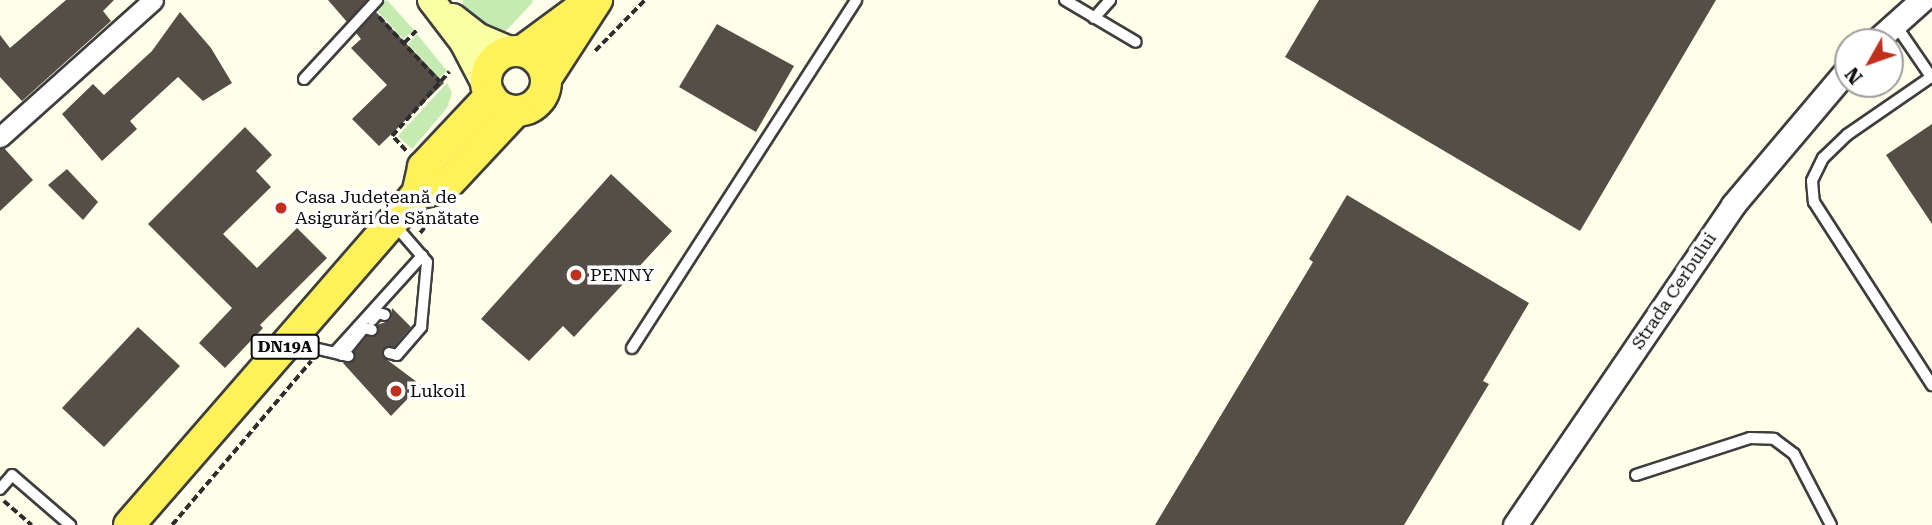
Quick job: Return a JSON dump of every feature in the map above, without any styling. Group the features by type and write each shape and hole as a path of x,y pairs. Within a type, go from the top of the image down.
{"main road":[{"path":"431,0 467,29 540,62 547,78"},
{"path":"431,0 463,41 488,91 504,110 515,112 540,101 547,78 597,0"},
{"path":"488,91 492,63 517,51 590,0"},
{"name":"DN19A","path":"129,525 417,194 423,167 488,91"},
{"name":"DN19A","path":"417,194 444,188 450,175 515,112"}],"street":[{"path":"0,137 153,0"},
{"path":"1890,28 1922,0"},
{"name":"Strada Cerbului","path":"1515,525 1733,205 1834,86"}],"lane":[{"path":"632,348 856,0"},
{"path":"1065,0 1136,42"},
{"path":"1094,18 1110,0"},
{"path":"304,79 374,4"},
{"path":"1895,23 1932,78 1847,135 1823,158 1812,181 1814,202 1932,385"},
{"path":"450,175 459,128"},
{"path":"392,223 427,262 421,327 406,339 393,356"},
{"path":"342,354 422,256"},
{"path":"342,354 368,329 378,313 386,315"},
{"path":"408,323 421,327"},
{"path":"289,342 342,354"},
{"path":"1636,475 1751,438 1774,439 1794,454 1831,525"},
{"path":"0,489 12,475 70,525"}],"path":[{"path":"374,4 404,43 440,82"},
{"path":"404,43 417,30"},
{"path":"412,158 392,136 449,72"},
{"path":"0,497 32,525"}],"green space":[{"path":"387,0 414,30 403,39 375,8"},
{"path":"463,0 533,2 503,34 488,33 463,10"},
{"path":"417,34 447,71 439,78 408,44"},
{"path":"447,83 452,93 447,108 412,149 398,136"}],"building":[{"path":"66,0 114,0 103,11 111,21 22,101 0,77 0,35 10,48"},
{"path":"328,0 367,0 347,22"},
{"path":"1319,0 1716,0 1580,231 1285,57"},
{"path":"180,12 211,48 232,83 203,101 178,77 130,121 137,129 102,161 62,114 93,84 104,95 152,51"},
{"path":"376,12 444,83 379,146 352,119 387,85 351,48 361,39 356,33"},
{"path":"717,24 794,66 756,132 679,87"},
{"path":"1932,124 1932,224 1886,155"},
{"name":"Casa Județeană de Asigurări de Sănătate","path":"245,127 272,155 256,171 271,187 223,234 257,268 297,228 327,258 260,325 263,328 225,368 199,343 232,308 148,224"},
{"path":"4,148 33,180 0,211 0,149"},
{"path":"67,169 98,202 83,220 48,185"},
{"name":"PENNY","path":"611,174 672,231 574,337 563,326 529,361 481,319"},
{"path":"1347,195 1529,303 1483,381 1489,384 1404,525 1155,525 1313,262 1309,259"},
{"path":"392,308 411,327 394,347 384,347 382,356 421,385 391,416 343,363 354,361 354,352 367,336 378,335 377,325 391,320"},
{"path":"138,327 180,366 104,447 62,408"}],"place":[{"name":"Casa Județeană de Asigurări de Sănătate","path":"281,208"},
{"name":"PENNY","path":"576,275"},
{"name":"Lukoil","path":"396,391"}]}
